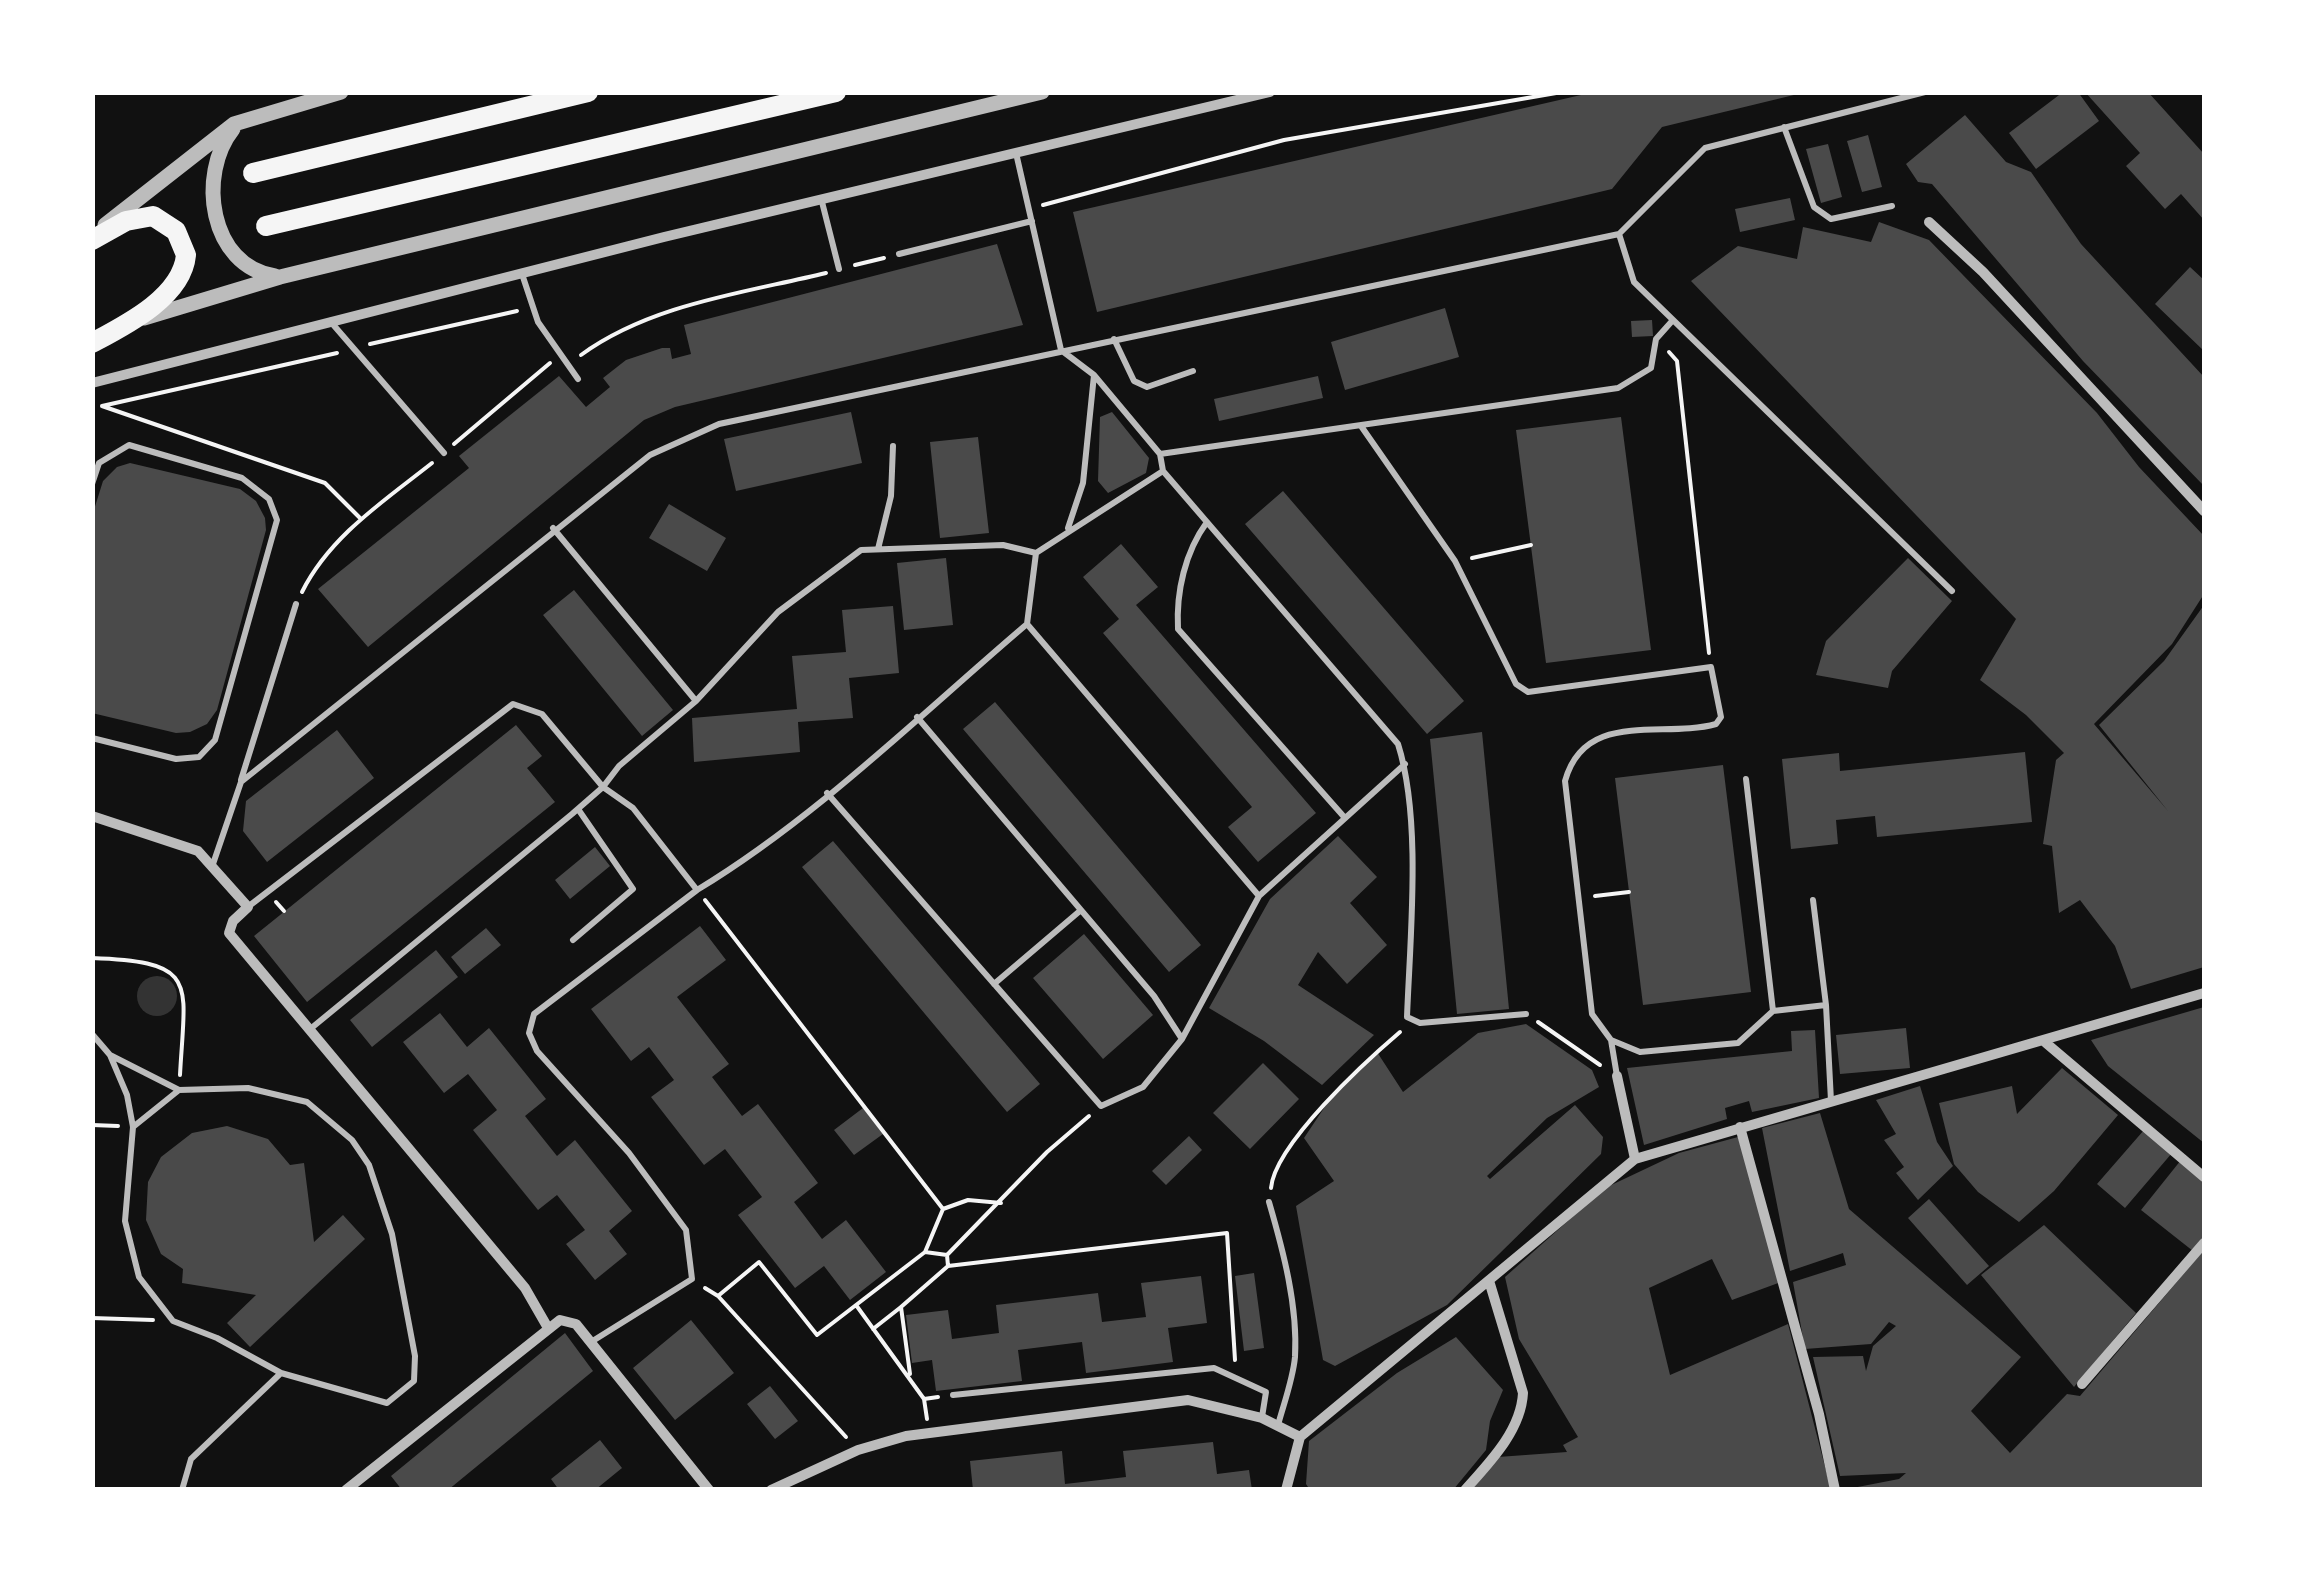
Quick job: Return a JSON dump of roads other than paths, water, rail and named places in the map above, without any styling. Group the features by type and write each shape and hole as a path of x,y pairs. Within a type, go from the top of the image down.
{"main road":[{"path":"253,173 588,92"},
{"path":"266,226 836,92"},
{"path":"92,238 148,216 171,226 186,248 186,262 174,284 123,326 92,342"}],"street":[{"path":"92,238 199,148 247,116 341,92"},
{"path":"123,326 186,303 280,277 1042,92"},
{"path":"92,383 821,198 1270,92"},
{"path":"247,116 231,131 218,154 212,192 214,212 235,255 256,271 280,277"},
{"path":"1929,222 1982,272 2204,511"},
{"path":"92,816 198,851 213,864 248,907 233,920 230,933 524,1288 548,1328"},
{"path":"1286,1490 1300,1438 1490,1284 1635,1159 2046,1043 2139,1010 2204,993"},
{"path":"2046,1043 2204,1178"},
{"path":"1617,1076 1635,1159"},
{"path":"1740,1127 1819,1414 1835,1490"},
{"path":"2082,1384 2204,1242"},
{"path":"1465,1490 1492,1460 1522,1408 1523,1393 1490,1284"},
{"path":"346,1490 560,1320 576,1324 709,1490"},
{"path":"771,1490 858,1450 906,1436 1188,1400 1262,1418 1300,1438"}],"lane":[{"path":"241,782 553,528 650,455 719,424 1619,234 1705,148 1925,92"},
{"path":"1784,126 1814,207 1832,219 1892,206"},
{"path":"1016,153 1061,350 1094,375 1160,454 1163,472 1398,744 1405,764 1412,886 1407,1017 1411,1022 1526,1014"},
{"path":"821,198 839,269"},
{"path":"899,254 1032,220"},
{"path":"1619,234 1634,282 1952,591"},
{"path":"522,273 532,308 578,379"},
{"path":"330,320 444,453"},
{"path":"1160,454 1618,388 1650,368 1656,339 1673,320"},
{"path":"1114,339 1134,382 1147,387 1193,371"},
{"path":"1068,530 1083,483 1094,375"},
{"path":"1362,426 1454,562 1516,684 1528,692 1710,668 1722,717 1716,724 1608,732 1579,752 1565,781 1592,1014 1611,1040 1617,1076"},
{"path":"92,484 99,462 129,445 242,478 269,499 277,520 215,740 200,756 176,758 92,738"},
{"path":"878,550 891,496 893,446"},
{"path":"591,1342 692,1280 686,1230 629,1153 536,1050 529,1034 534,1014 697,890 731,870 1027,624 1036,553 1163,472"},
{"path":"1207,522 1193,541 1178,594 1178,629 1345,818"},
{"path":"553,528 696,702"},
{"path":"308,1031 578,809 619,766 696,702 778,612 861,550 1003,545 1036,553"},
{"path":"213,864 296,604"},
{"path":"1027,624 1260,896"},
{"path":"248,907 513,704 542,714 603,787 632,808 697,890"},
{"path":"917,717 1154,996 1182,1038"},
{"path":"827,793 1100,1106 1143,1087 1182,1038 1260,896 1405,764"},
{"path":"1746,779 1773,1011"},
{"path":"573,940 632,889 578,809"},
{"path":"1814,900 1826,1005 1831,1101"},
{"path":"994,984 1081,910"},
{"path":"1611,1040 1640,1052 1738,1043 1773,1011 1826,1005"},
{"path":"92,1034 110,1054 127,1094 133,1127 125,1220 129,1249 139,1277 173,1321 216,1338 281,1373 387,1403 414,1381 415,1356 392,1234 369,1164 341,1128 307,1102 248,1088 179,1090 110,1054"},
{"path":"133,1127 179,1090"},
{"path":"1269,1202 1283,1249 1294,1339 1294,1360 1278,1426"},
{"path":"952,1395 1214,1368 1266,1392 1262,1418"},
{"path":"182,1490 191,1459 281,1373"}]}
